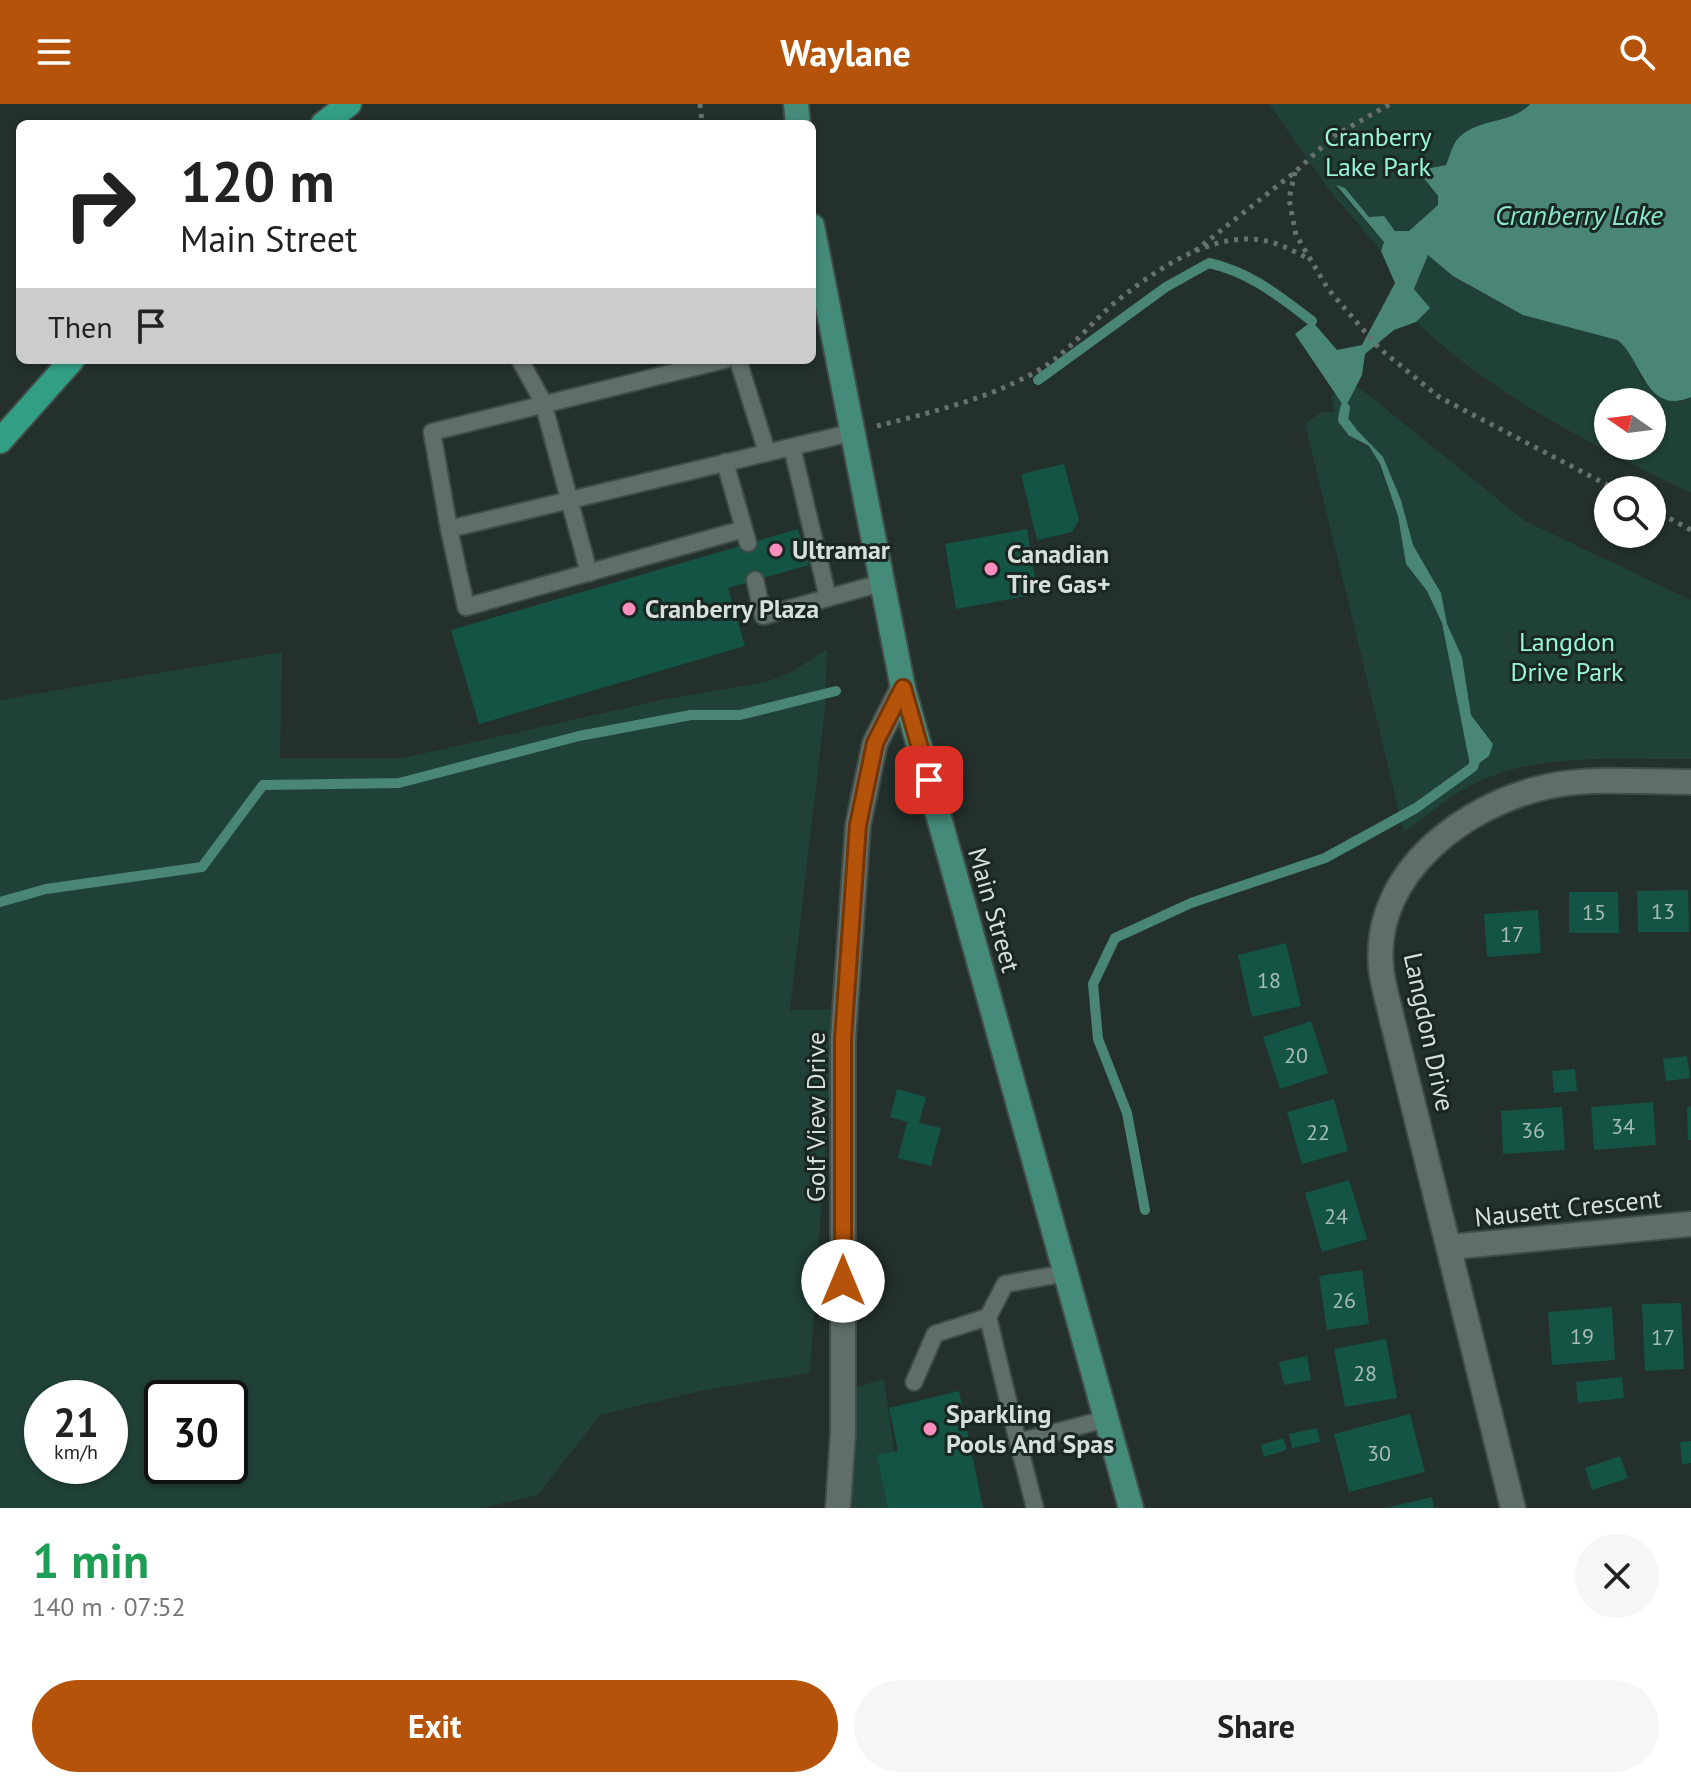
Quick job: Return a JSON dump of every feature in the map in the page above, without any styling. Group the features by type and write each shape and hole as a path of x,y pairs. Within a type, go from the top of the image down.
{"highway":[{"path":"328,120 349,104"},
{"path":"0,441 68,364"}],"main road":[{"name":"Main Street","path":"816,248 850,433 903,688 1131,1508"}],"street":[{"name":"Golf View Drive","path":"838,1508 843,1432 843,1039 858,825 875,743 903,688"},
{"name":"Langdon Drive","path":"1513,1508 1380,967 1384,928 1396,896 1437,839 1480,809 1506,798 1551,786 1691,782"},
{"name":"Nausett Crescent","path":"1451,1247 1691,1224"}],"lane":[{"path":"522,364 543,402 589,573"},
{"path":"707,364 543,402 432,432 466,607 589,573 746,536 725,462"},
{"path":"739,364 767,452"},
{"path":"449,529 850,433"},
{"path":"792,447 828,598"},
{"path":"755,580 763,616 881,583"},
{"path":"1035,1508 988,1317 1005,1284 1066,1273"},
{"path":"914,1382 935,1334 988,1317"},
{"path":"1018,1442 1106,1419"}],"path":[{"path":"850,433 958,405 1017,382 1069,348 1111,306 1152,275 1191,254 1295,172 1334,136 1390,104"},
{"path":"1295,172 1289,199 1291,217 1328,289 1363,332 1439,397 1594,478"},
{"path":"1191,254 1242,239 1266,241 1311,260"},
{"path":"1666,516 1689,527"}],"green space":[{"name":"Cranberry Lake Park","path":"1269,104 1530,104 1519,116 1500,119 1454,144 1446,165 1433,167 1427,183 1438,196 1438,206 1409,231 1399,233 1381,216 1369,217 1345,188 1335,187 1384,242 1381,251 1330,191"},
{"name":"Cranberry Lake Park","path":"1428,255 1473,288 1517,310 1617,340 1630,348 1642,381 1655,388 1594,388 1594,444 1513,397 1447,349 1416,322 1430,308 1414,289"},
{"name":"Langdon Drive Park","path":"1351,381 1525,521 1691,600 1691,759 1585,759 1507,771 1461,791 1404,832 1305,424 1322,412 1335,412 1331,396","holes":["1344,421 1383,457 1401,500 1413,545 1438,585 1447,624 1462,657 1471,715 1493,744 1474,767 1470,765 1442,623 1427,591 1406,564 1398,516 1373,450 1348,435"]},
{"name":"Cranberry Lake Park","path":"1666,394 1681,402 1691,397 1691,493 1666,481 1666,476 1657,476 1624,460 1666,460"},
{"path":"827,649 825,709 790,1010 835,1009 810,1373 701,1391 600,1415 538,1495 481,1508 0,1508 0,700 282,652 280,758 403,758 661,700 769,681 791,672"},
{"path":"884,1379 902,1508 845,1508 852,1388"}],"water":[{"name":"Cranberry Lake","path":"1530,104 1691,104 1691,397 1676,401 1666,399 1666,388 1651,388 1617,340 1523,315 1453,276 1428,255 1414,289 1430,308 1416,322 1394,330 1365,354 1362,375 1345,408 1295,334 1312,321 1337,350 1362,345 1395,283 1381,251 1384,242 1336,185 1345,188 1369,217 1384,216 1395,231 1409,231 1438,205 1438,196 1423,177 1426,169 1446,165 1456,141 1464,133 1522,111"},
{"path":"1343,420 1383,457 1401,500 1413,545 1441,593 1447,624 1462,657 1471,715 1493,744 1489,756 1474,767 1470,765 1442,623 1427,591 1406,564 1398,516 1380,464 1369,446 1348,435"}],"building":[{"path":"1064,464 1079,520 1072,532 1037,540 1021,474"},
{"name":"Cranberry Plaza","path":"798,529 809,565 728,588 745,646 479,724 451,630"},
{"name":"Canadian Tire Gas+","path":"1027,529 1038,594 956,609 945,544"},
{"path":"1688,890 1689,932 1638,932 1637,891"},
{"path":"1569,892 1618,892 1619,933 1569,933"},
{"path":"1538,910 1541,953 1487,957 1484,914"},
{"path":"1286,943 1301,1006 1252,1017 1238,955"},
{"path":"1311,1021 1328,1073 1280,1089 1263,1037"},
{"path":"1687,1056 1690,1078 1666,1081 1663,1059"},
{"path":"1575,1069 1577,1091 1554,1093 1552,1071"},
{"path":"897,1089 926,1097 919,1123 941,1128 931,1166 898,1158 907,1122 890,1117"},
{"path":"1334,1099 1348,1151 1302,1164 1287,1112"},
{"path":"1653,1102 1656,1145 1594,1150 1591,1107"},
{"path":"1691,1106 1691,1140 1688,1140 1687,1107"},
{"path":"1562,1107 1565,1150 1503,1154 1501,1111"},
{"path":"1349,1180 1367,1239 1322,1252 1305,1193"},
{"path":"1362,1270 1369,1324 1327,1330 1319,1276"},
{"path":"1681,1303 1684,1369 1645,1371 1642,1304"},
{"path":"1612,1307 1615,1360 1552,1365 1548,1312"},
{"path":"1386,1339 1397,1398 1345,1407 1334,1349"},
{"path":"1307,1356 1311,1380 1284,1385 1279,1362"},
{"path":"1622,1377 1624,1398 1578,1403 1576,1382"},
{"name":"Sparkling Pools And Spas","path":"959,1391 983,1508 888,1508 877,1455 898,1451 889,1408"},
{"path":"1410,1414 1425,1472 1349,1492 1334,1434"},
{"path":"1317,1428 1320,1442 1292,1448 1289,1434"},
{"path":"1283,1438 1287,1450 1264,1457 1261,1445"},
{"path":"1691,1441 1691,1463 1682,1464 1680,1442"},
{"path":"1620,1456 1628,1478 1592,1490 1585,1468"},
{"path":"1432,1497 1434,1508 1390,1508 1390,1507"}],"waterway":[{"path":"1038,380 1166,287 1209,263 1251,279 1312,321"},
{"path":"1345,408 1343,420 1351,430"},
{"path":"0,902 46,889 202,867 263,785 399,783 579,736 691,715 740,715 836,691"},
{"path":"1145,1210 1127,1113 1098,1039 1093,984 1115,938 1191,903 1325,858 1416,808 1473,767 1476,758"}],"place":[{"name":"Ultramar","path":"776,550"},
{"name":"Canadian Tire Gas+","path":"991,569"},
{"name":"Cranberry Plaza","path":"629,609"},
{"name":"Sparkling Pools And Spas","path":"930,1429"}],"route":[{"path":"843,1281 843,1039 858,825 875,743 903,688 929,780"}]}
